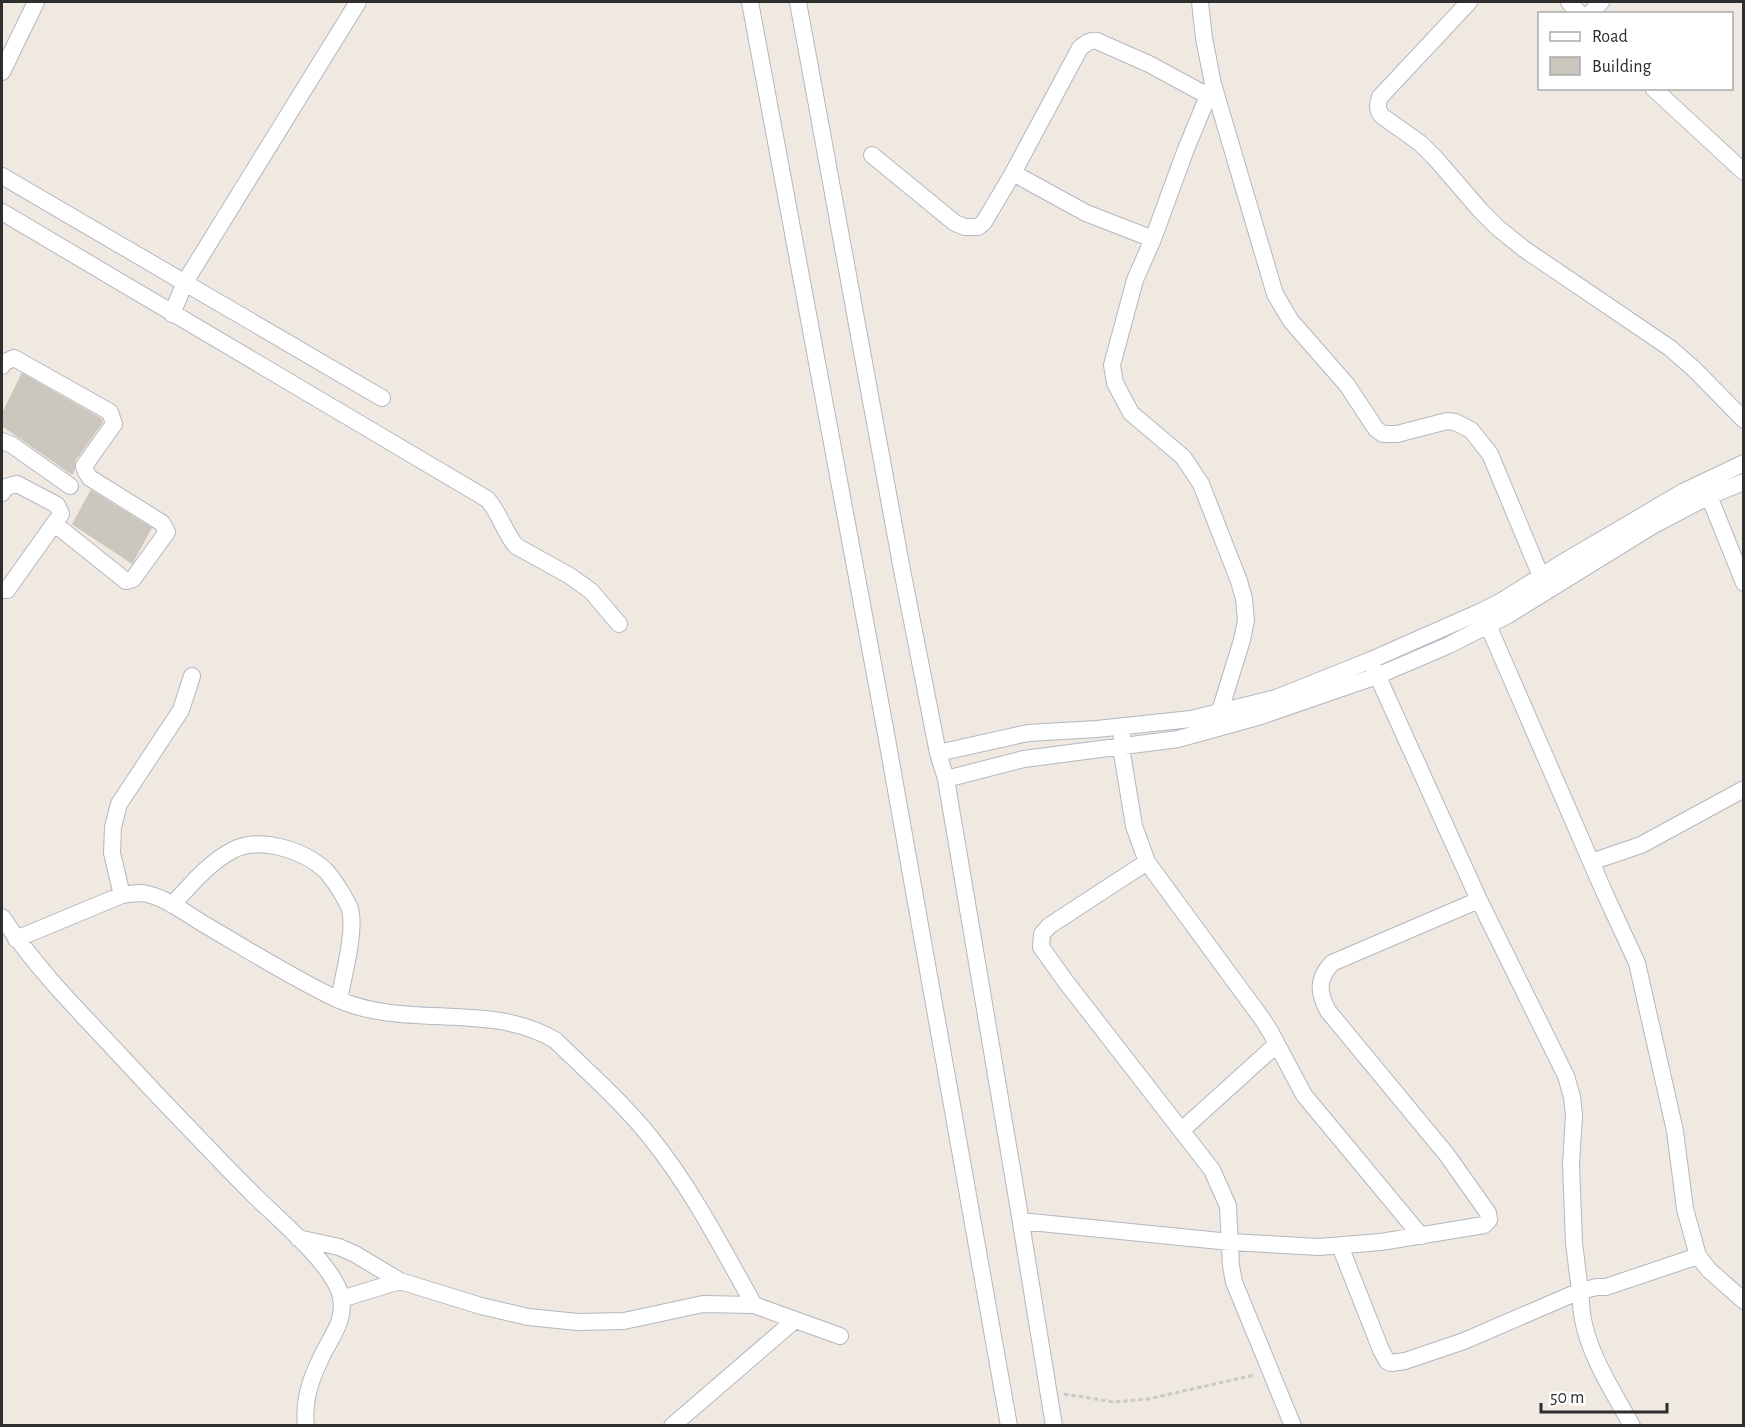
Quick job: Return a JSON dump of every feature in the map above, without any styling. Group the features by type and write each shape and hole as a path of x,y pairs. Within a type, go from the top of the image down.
{"street":[{"path":"2,72 36,2"},
{"path":"172,314 185,282 358,2"},
{"path":"750,2 885,728 1009,1425"},
{"path":"798,2 902,570 938,753 946,779 1022,1221 1054,1425"},
{"path":"1200,2 1211,90 1275,294 1291,321 1347,385 1376,429 1383,434 1397,434 1447,421 1455,422 1471,430 1490,453 1544,583"},
{"path":"1469,2 1380,97 1377,104 1378,111 1420,143 1498,228 1524,249 1670,348 1694,369 1743,420"},
{"path":"872,155 955,223 964,227 978,227 984,222 1013,173 1080,48 1092,40 1211,90"},
{"path":"1211,90 1135,280 1113,355 1112,374 1131,414 1183,457 1201,484 1239,580 1246,620 1220,711"},
{"path":"1655,90 1743,172"},
{"path":"1013,173 1086,213 1153,239"},
{"path":"2,176 382,398"},
{"path":"2,212 487,499 495,508 510,539 516,546 582,584 591,591 619,624"},
{"path":"2,366 3,363 14,358 110,412 114,424 84,466 86,472 90,478 162,523 167,532 132,579 126,581 61,529 52,527"},
{"path":"2,441 12,444 70,486"},
{"path":"938,753 1028,733 1191,718 1276,698 1485,618 1508,615 1544,583 1652,526 1743,463"},
{"path":"57,505 70,486 86,472"},
{"path":"1705,489 1743,482"},
{"path":"2,493 6,487 17,484 57,505 61,514 8,590 2,590"},
{"path":"1705,489 1743,583"},
{"path":"946,779 1029,758 1178,739 1261,716 1377,676 1449,645 1485,618"},
{"path":"1485,618 1637,963 1675,1131 1685,1209 1698,1256 1709,1270 1743,1301"},
{"path":"1371,660 1479,900 1566,1076 1574,1114 1571,1164 1574,1243 1582,1316 1591,1345 1632,1425"},
{"path":"122,895 112,854 113,827 119,804 181,710 192,676"},
{"path":"1123,726 1121,747 1134,826 1147,862 1263,1020 1304,1095 1422,1236"},
{"path":"1028,733 1029,758"},
{"path":"1591,862 1641,846 1743,789"},
{"path":"172,905 211,864 234,849 261,844 284,847 304,856 325,870 338,886 350,909 351,938 339,1000"},
{"path":"1147,862 1049,926 1042,934 1041,947 1212,1170 1228,1206 1234,1282 1293,1425"},
{"path":"16,939 122,895 141,893 161,898 339,1000 366,1008 421,1016 507,1022 527,1026 555,1040 625,1107 652,1139 684,1183 754,1305"},
{"path":"1022,1221 1230,1242 1319,1247 1422,1236 1480,1226 1487,1222 1489,1216 1447,1155 1328,1011 1321,999 1320,982 1325,970 1332,963 1479,900"},
{"path":"2,917 44,974 181,1121 326,1267 336,1281 341,1299 341,1316 335,1334 321,1358 308,1389 304,1410 306,1425"},
{"path":"1182,1130 1276,1044"},
{"path":"298,1238 339,1246 400,1281 528,1317 578,1322 624,1321 704,1304 754,1305 840,1336"},
{"path":"1340,1246 1381,1350 1387,1361 1391,1363 1405,1361 1464,1341 1580,1291 1606,1287 1698,1256"},
{"path":"341,1299 400,1281"},
{"path":"672,1425 795,1320"}],"path":[{"path":"1049,1391 1114,1402 1148,1399 1272,1371"}],"building":[{"path":"22,374 101,419 102,422 75,460 72,474 2,425 2,415"},
{"path":"91,491 151,528 132,563 73,524"}]}
